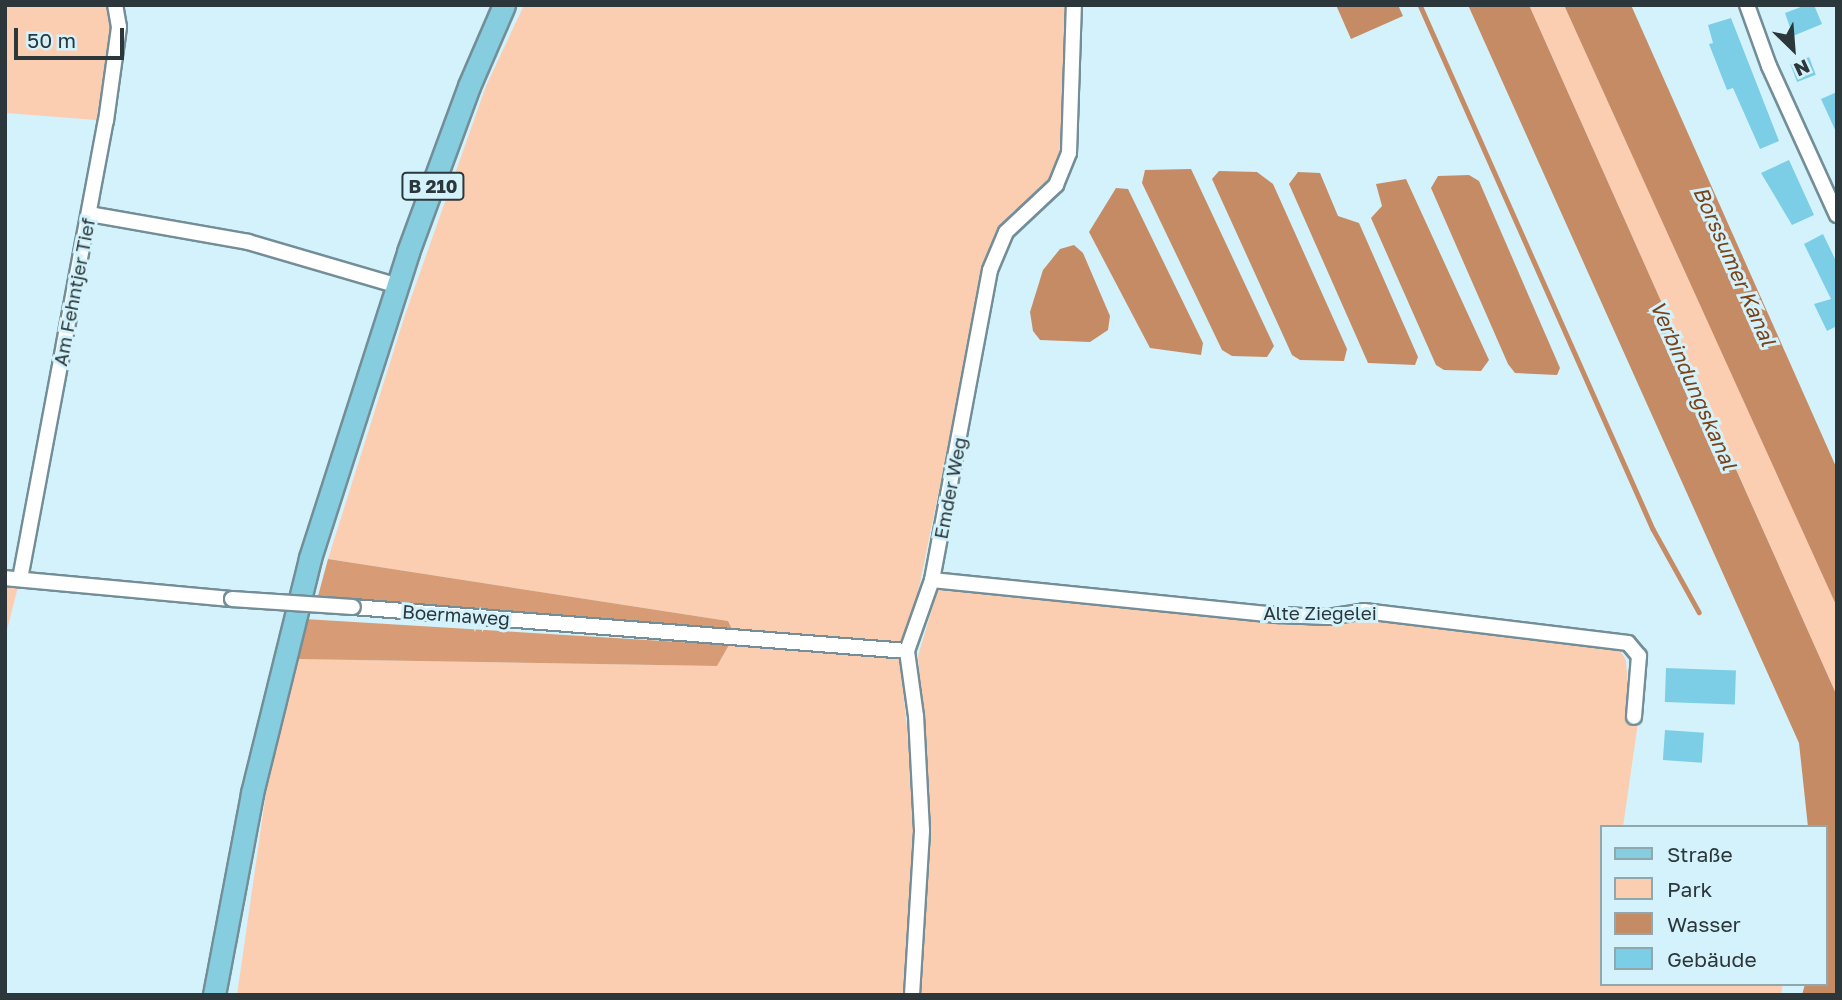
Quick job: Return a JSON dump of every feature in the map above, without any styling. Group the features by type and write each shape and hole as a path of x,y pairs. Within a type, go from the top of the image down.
{"main road":[{"name":"B 210","path":"214,995 252,793 310,558 398,286 469,86 504,5"}],"street":[{"name":"Am Fehntjer Tief","path":"13,578 90,214 119,27 115,5"},
{"name":"Emder Weg","path":"912,995 921,818 916,716 907,651 932,580 990,270 1006,232 1056,185 1069,153 1074,5"},
{"path":"1747,5 1769,66 1837,215"},
{"path":"90,214 248,242 398,286"},
{"name":"Boermaweg","path":"13,578 232,598 907,651"},
{"name":"Alte Ziegelei","path":"932,580 1279,615 1328,617 1364,611 1629,643 1639,656 1634,718"}],"green space":[{"path":"5,5 108,5 111,27 97,120 5,113"},
{"path":"524,5 1066,5 1064,151 1053,176 1036,197 1012,212 987,256 907,646 733,631 728,621 328,559 405,315 486,86"},
{"path":"1529,5 1564,5 1837,607 1837,696"},
{"path":"5,578 20,579 5,638"},
{"path":"938,589 1326,624 1366,617 1619,649 1626,660 1630,719 1638,723 1623,825 1601,825 1601,986 1783,986 1781,995 918,995 928,831 918,656"},
{"path":"729,645 900,659 917,829 909,995 237,995 266,793 297,659 717,666"}],"shaded area":[{"path":"328,559 728,621 733,631 318,596"},
{"path":"305,619 729,645 717,666 297,659"}],"water":[{"path":"1336,5 1398,5 1403,16 1351,39"},
{"name":"Verbindungskanal","path":"1468,5 1529,5 1837,696 1837,995 1802,995 1804,986 1828,986 1828,825 1808,825 1799,743"},
{"name":"Borssumer Kanal","path":"1564,5 1631,5 1837,469 1837,607"},
{"path":"1191,169 1274,346 1267,357 1232,356 1222,350 1142,183 1145,170"},
{"path":"1219,171 1257,172 1273,184 1347,349 1344,361 1300,360 1292,355 1212,179"},
{"path":"1298,172 1320,173 1338,216 1359,223 1418,357 1415,365 1368,363 1289,184"},
{"path":"1469,175 1479,181 1560,368 1557,375 1515,373 1508,364 1431,188 1438,176"},
{"path":"1406,179 1489,360 1481,371 1444,370 1436,365 1371,218 1382,206 1376,184"},
{"path":"1116,188 1128,189 1203,343 1201,355 1150,348 1089,232"},
{"path":"1074,245 1083,253 1110,316 1108,330 1090,342 1040,340 1033,331 1030,312 1043,270 1060,249"}],"building":[{"path":"1806,5 1814,5 1822,24 1793,36 1785,13"},
{"path":"1731,18 1779,141 1760,149 1733,88 1727,90 1709,44 1713,43 1708,25"},
{"path":"1809,57 1816,75 1797,82 1790,64"},
{"path":"1837,92 1837,134 1821,99"},
{"path":"1789,160 1814,215 1792,225 1761,173"},
{"path":"1823,234 1837,263 1837,326 1827,331 1814,304 1831,299 1804,244"},
{"path":"1666,668 1736,670 1735,704 1665,702"},
{"path":"1665,730 1704,733 1702,763 1663,760"}],"waterway":[{"path":"1420,5 1653,529 1699,612"}]}
